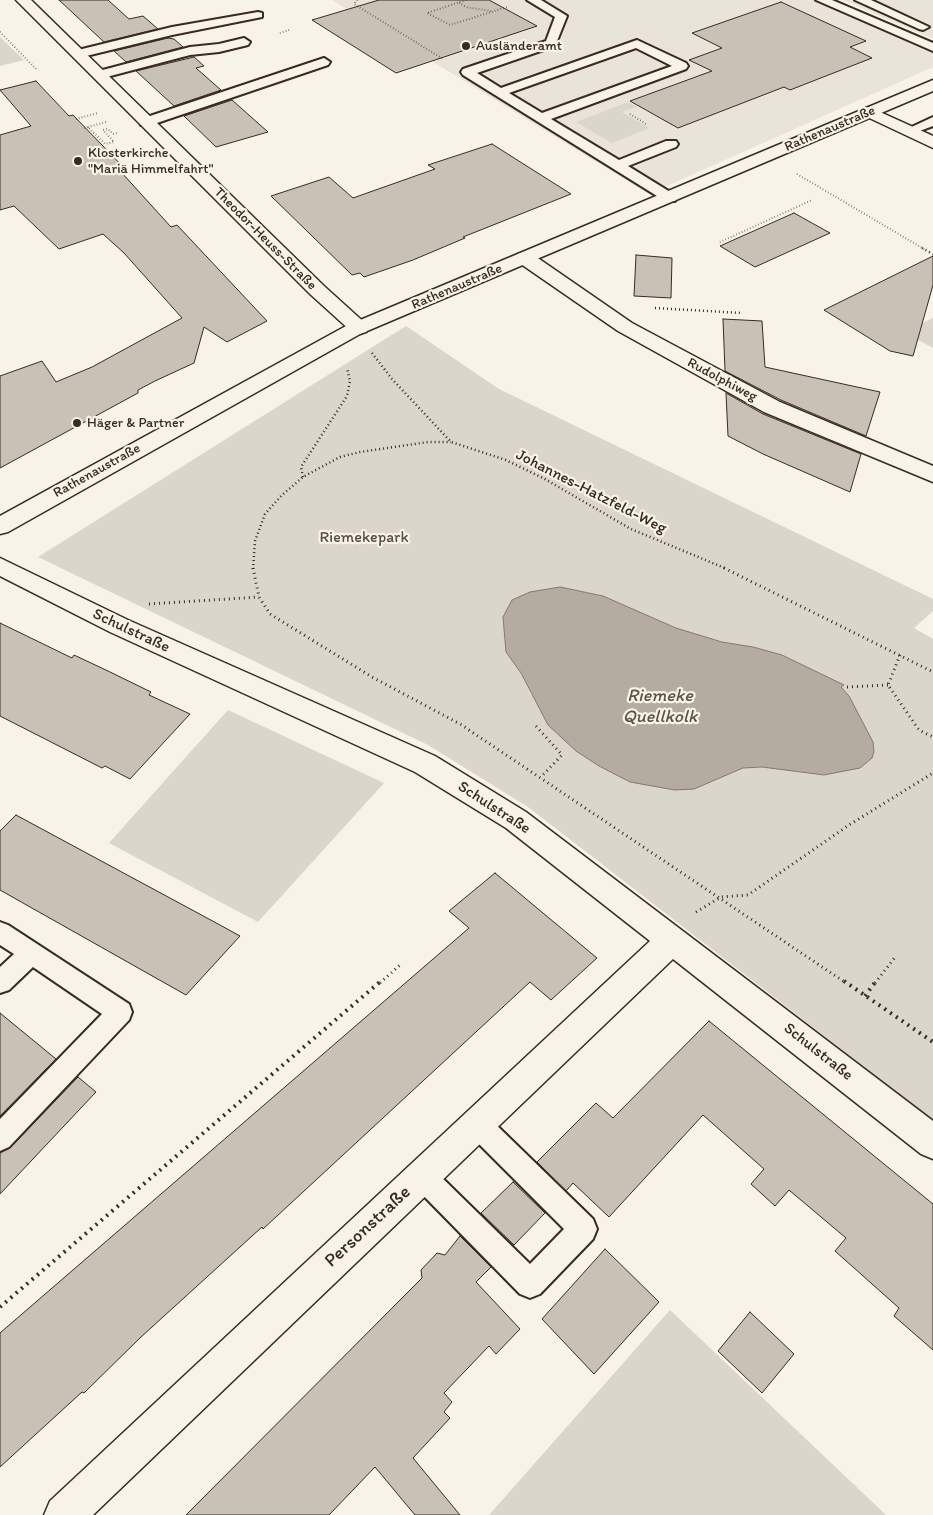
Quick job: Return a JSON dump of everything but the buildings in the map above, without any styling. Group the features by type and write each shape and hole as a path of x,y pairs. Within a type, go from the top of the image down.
{"street":[{"name":"Theodor-Heuss-Straße","path":"23,0 356,329"},
{"name":"Rathenaustraße","path":"0,526 356,329 670,198 933,85"},
{"path":"869,112 933,143"},
{"name":"Rudolphiweg","path":"525,258 625,327 772,407 933,475"},
{"name":"Schulstraße","path":"0,566 119,626 424,764 516,820 933,1142"},
{"name":"Personstraße","path":"64,1515 673,940"}],"lane":[{"path":"468,72 551,43 561,16 533,0"},
{"path":"822,0 933,47"},
{"path":"862,0 933,32"},
{"path":"78,54 172,31 258,15"},
{"path":"99,75 190,51 219,48 244,42"},
{"path":"500,92 637,44 682,66 541,118"},
{"path":"146,122 324,62"},
{"path":"468,72 670,198"},
{"path":"909,131 933,120"},
{"path":"616,166 671,144"},
{"path":"0,932 120,1012 0,1138"},
{"path":"0,982 32,953"},
{"path":"422,1176 530,1284 583,1229 477,1124"}],"path":[{"path":"357,0 354,4 468,72"},
{"path":"466,0 427,13 450,25 513,5"},
{"path":"458,3 466,7 492,11"},
{"path":"0,32 37,70"},
{"path":"599,97 678,142 671,144"},
{"path":"76,119 94,114"},
{"path":"103,123 86,128 105,144 114,142 103,130 108,129 113,134"},
{"path":"766,156 933,254"},
{"path":"720,242 812,200"},
{"path":"625,327 658,307 742,313"},
{"name":"Johannes-Hatzfeld-Weg","path":"356,329 392,379 451,442 506,460 543,478 631,528 731,571 933,672"},
{"path":"303,477 301,467 347,396 350,381 344,356 330,342"},
{"path":"451,442 428,442 360,452 340,457 303,477 265,514 256,541 253,568 259,597 270,614 372,676 460,724 721,897 933,1042"},
{"path":"119,626 144,604 259,597"},
{"path":"888,686 900,655"},
{"path":"847,687 888,686"},
{"path":"888,686 919,730 933,737"},
{"path":"536,726 562,755 540,777"},
{"path":"721,897 748,895 849,825 933,773"},
{"path":"865,996 896,956"},
{"path":"0,1307 400,965"}],"shaded area":[{"path":"332,0 835,0 933,44 933,67 649,194","holes":["628,102 635,107 622,112 649,128 577,122"]},
{"path":"843,0 933,0 933,39"}],"green space":[{"path":"0,37 24,60 0,66"},
{"path":"628,102 636,107 622,112 650,128 612,143 576,122"},
{"path":"933,318 933,348 904,332"},
{"name":"Riemekepark","path":"406,326 499,389 933,599 933,611 914,628 933,639 933,1120 528,807 428,745 38,557","holes":["560,587 603,596 676,628 722,642 753,647 782,655 844,685 841,687 873,742 874,752 871,758 824,775 762,767 743,768 720,778 630,782 599,766 576,751 531,694 521,673 507,653 503,617"]},
{"path":"228,710 384,783 258,922 109,843"},
{"path":"670,1310 886,1515 489,1515"}],"water":[{"name":"Riemeke Quellkolk","path":"560,587 603,596 676,628 722,642 753,647 782,655 844,685 841,687 849,696 873,742 874,752 872,758 860,768 824,775 762,767 743,768 694,789 675,790 630,782 599,766 576,751 548,725 521,673 506,652 503,617 512,600 530,592"}],"place":[{"name":"Ausländeramt","path":"466,46"},
{"name":"Klosterkirche \"Mariä Himmelfahrt\"","path":"78,161"},
{"name":"Häger & Partner","path":"77,423"}]}
